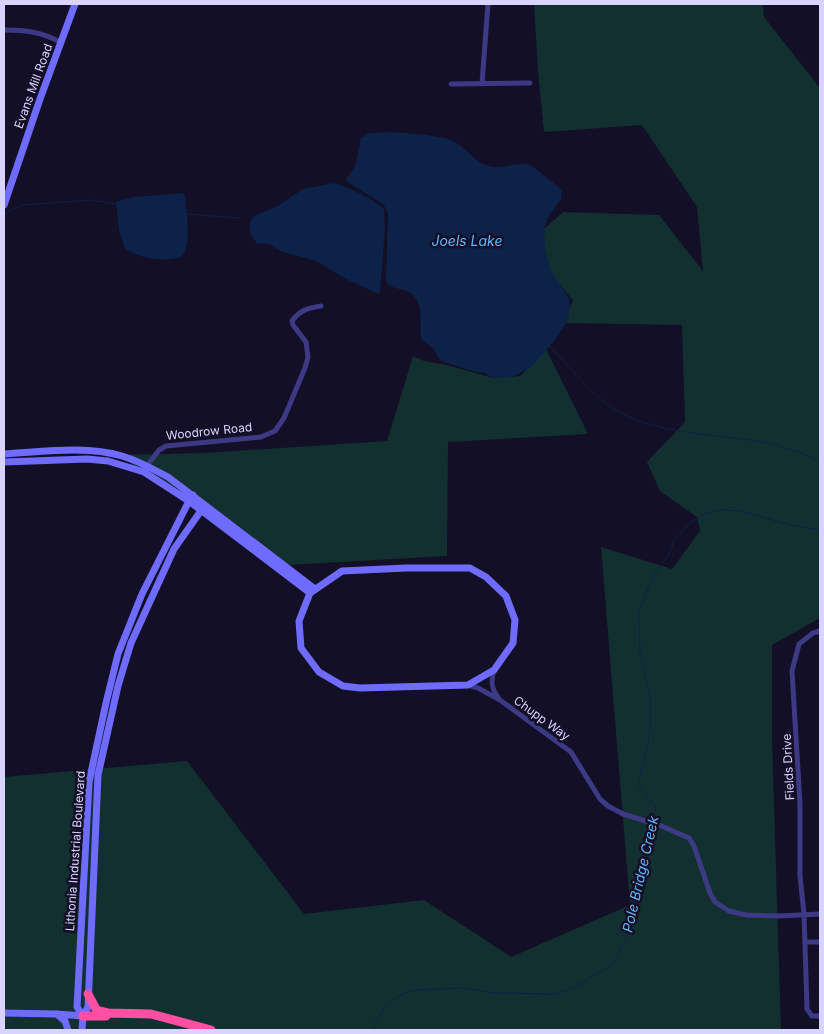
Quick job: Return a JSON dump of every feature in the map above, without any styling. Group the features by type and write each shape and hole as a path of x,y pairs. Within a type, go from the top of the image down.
{"highway":[{"path":"88,994 99,1011 151,1014 211,1030"},
{"path":"83,1016 168,1019"}],"street":[{"name":"Evans Mill Road","path":"4,205 75,4"},
{"path":"482,83 483,50 488,4"},
{"path":"4,30 27,30 48,35 60,42"},
{"path":"451,84 530,83"},
{"name":"Woodrow Road","path":"145,469 158,450 166,446 260,437 275,431 284,418 308,357 306,342 292,322 298,312 321,306"},
{"path":"4,454 88,450 121,456 191,498 313,591"},
{"path":"4,462 87,459 108,461 145,469"},
{"name":"Lithonia Industrial Boulevard","path":"83,1016 77,1007 77,998 89,782 118,654 142,594 191,498"},
{"name":"Lithonia Industrial Boulevard","path":"82,1030 83,1016 88,1007 98,775 118,686 131,643 174,549 203,508"},
{"path":"494,670 468,685 360,688 343,686 319,672 301,648 299,620 313,591 342,571 470,568 486,578 506,596 515,620 513,643 494,670 491,681 493,691 500,700"},
{"name":"Fields Drive","path":"820,631 813,633 799,644 792,671 800,804 800,876 804,914 807,1009 812,1016 820,1016"},
{"name":"Chupp Way","path":"468,685 478,688 500,700 571,752 600,799 608,806 623,814 660,825 689,838 694,846 710,894 715,902 729,912 746,915 820,914"},
{"path":"805,942 820,942"},
{"path":"57,1014 71,1009 77,998"},
{"path":"4,1013 83,1016"},
{"path":"57,1014 65,1021 68,1030"}],"green space":[{"path":"534,4 763,4 764,17 820,88 820,618 772,645 772,740 781,1030 4,1030 4,777 187,761 304,914 424,900 511,957 630,905 601,547 672,569 700,531 697,517 660,491 647,462 685,422 682,325 564,323 573,300 548,271 542,231 563,212 659,215 703,271 697,207 642,125 544,132"},
{"path":"545,347 588,434 448,442 447,556 270,566 119,455 204,453 387,441 413,356 424,361 447,365 493,378 521,376"}],"water":[{"name":"Joels Lake","path":"390,132 451,140 478,161 489,166 531,165 562,190 561,200 549,215 544,229 545,248 551,271 569,298 568,320 554,341 533,365 522,372 511,377 493,378 485,373 472,371 442,361 434,349 421,338 420,311 415,296 388,285 386,281 388,213 383,204 346,180 355,166 361,138 370,133"},
{"path":"334,183 360,194 384,209 385,229 380,293 376,293 346,279 316,261 283,252 268,244 257,243 252,237 250,224 253,217 279,205 303,189"},
{"path":"183,193 185,197 188,237 185,252 181,257 167,259 144,257 125,248 119,230 116,202 133,197"}],"waterway":[{"path":"6,213 22,205 91,200 116,204"},
{"path":"187,214 239,218"},
{"path":"383,263 387,265"},
{"path":"549,346 596,395 617,411 629,417 652,425 676,430 774,445 798,452 820,462"},
{"name":"Pole Bridge Creek","path":"654,820 656,807 638,786 650,730 650,697 640,652 639,612 652,578 669,554 674,541 690,523 706,513 720,510 741,511 790,525 820,530"},
{"name":"Pole Bridge Creek","path":"372,1030 386,1006 402,994 415,990 463,988 495,993 556,994 572,989 613,964 628,934 653,824"}]}
